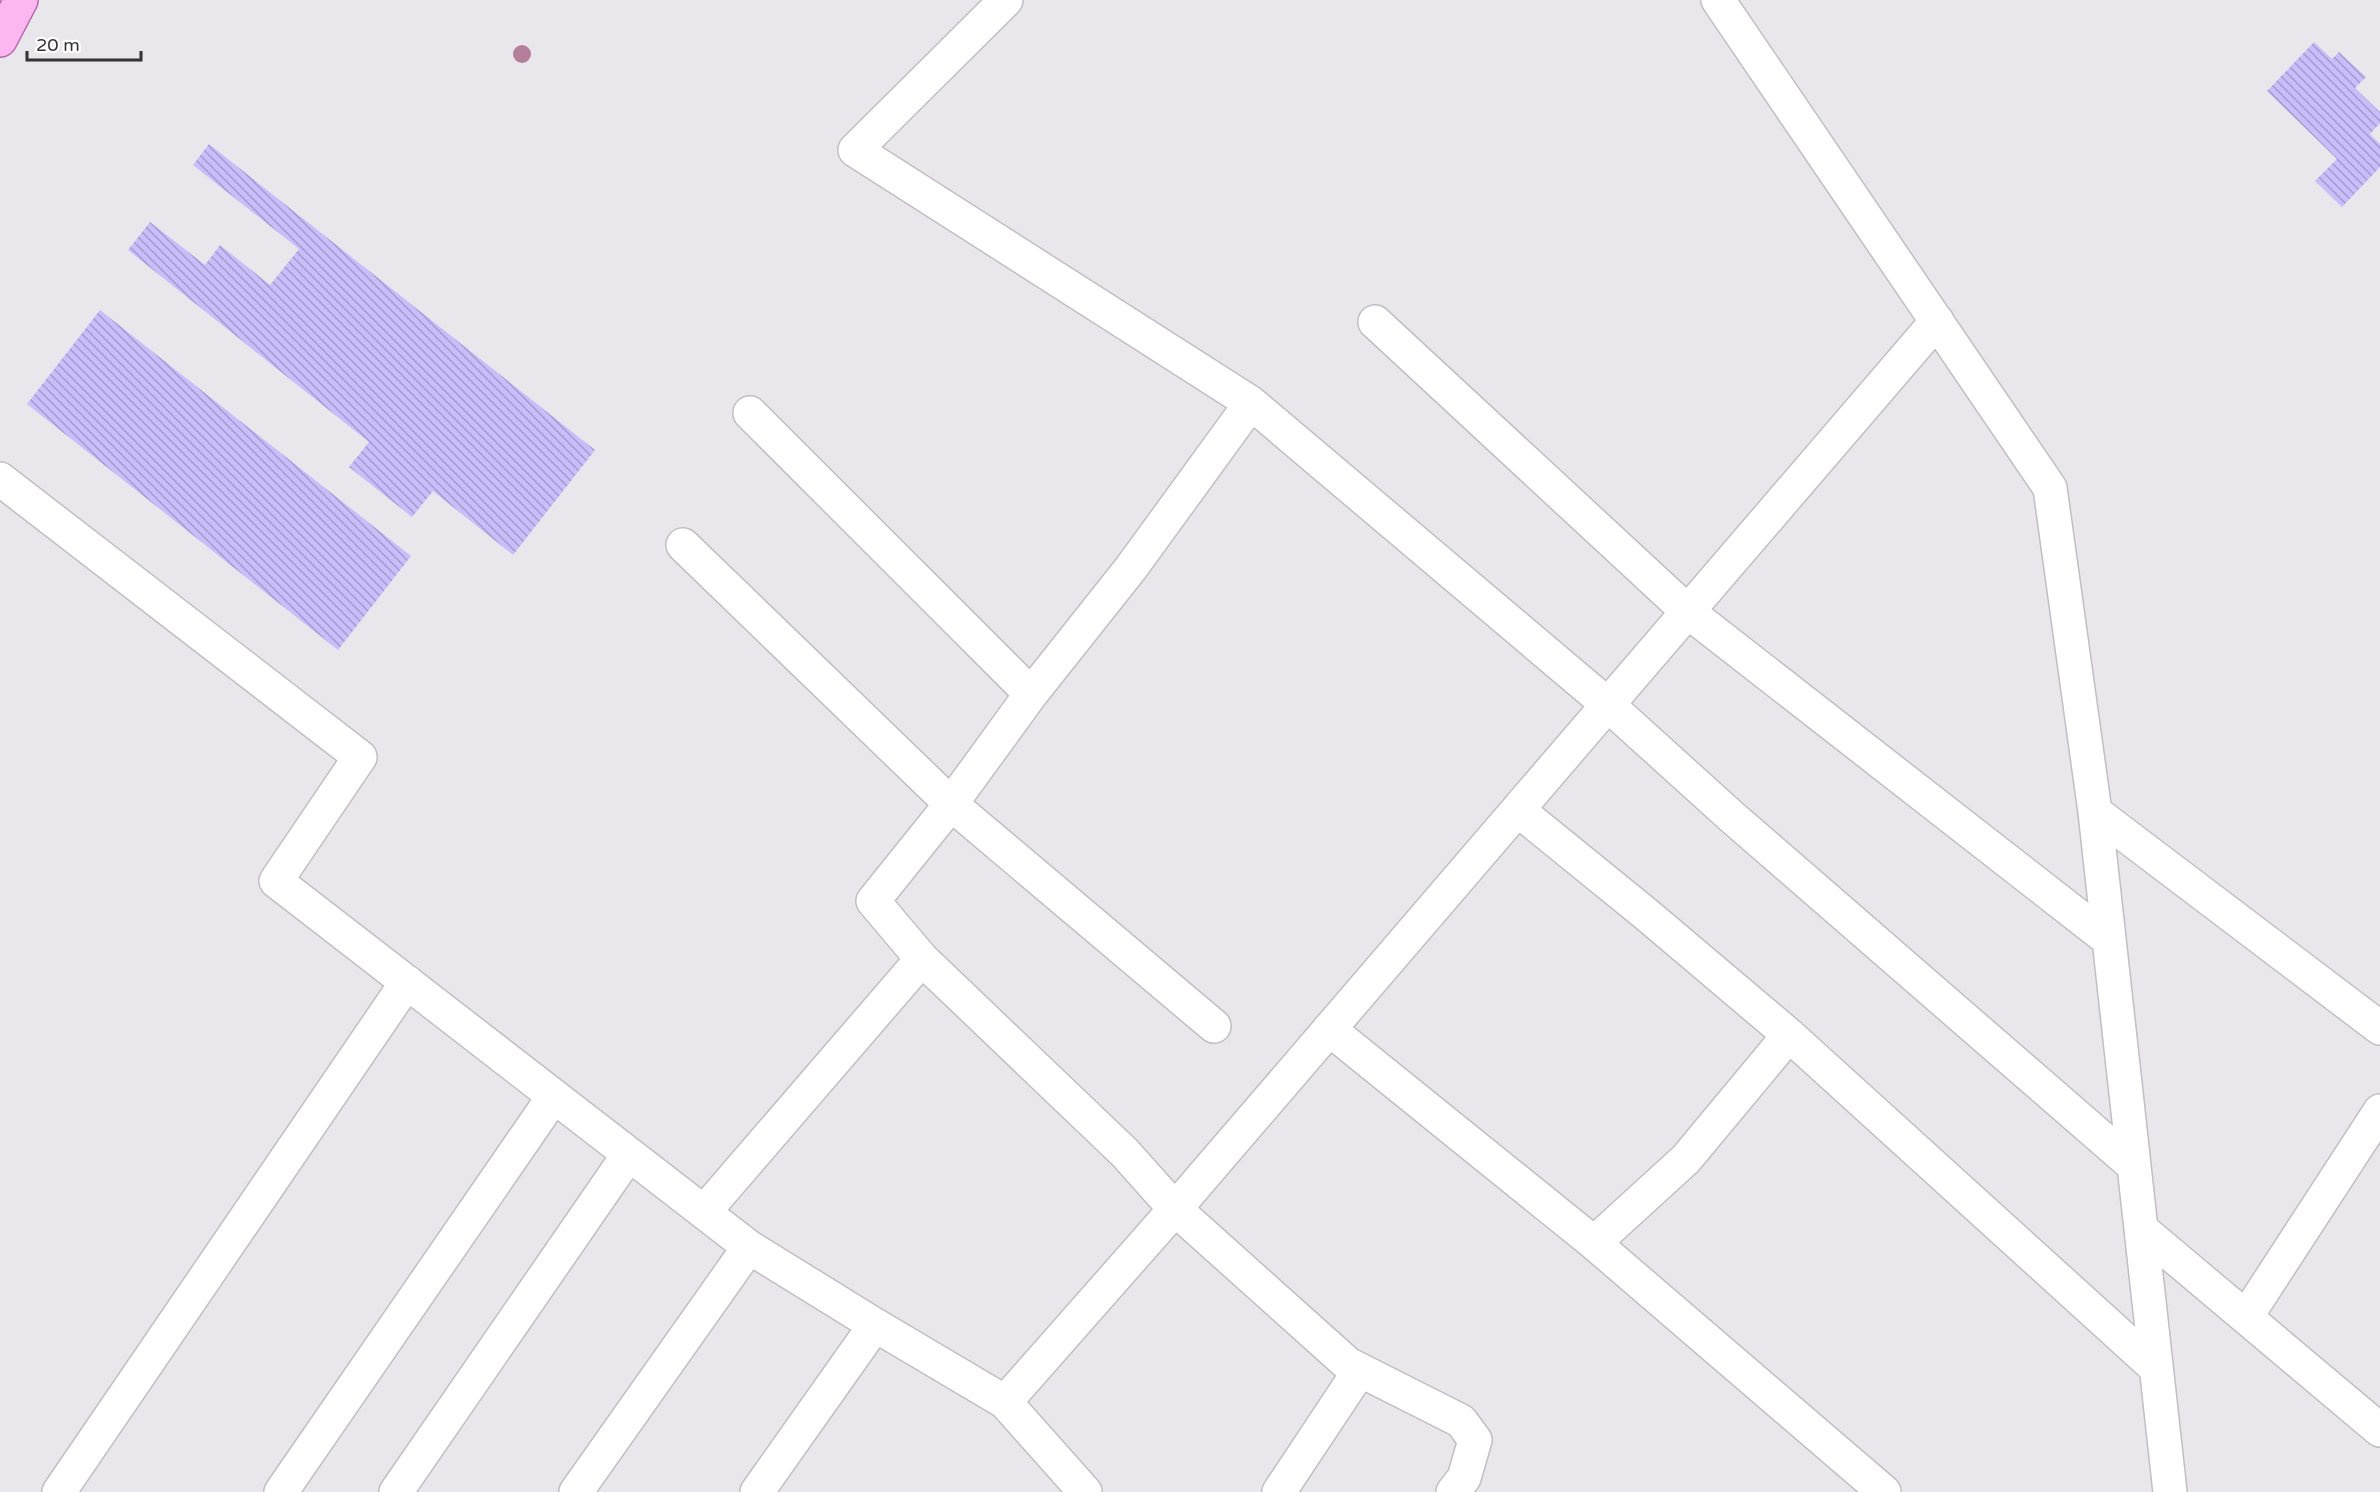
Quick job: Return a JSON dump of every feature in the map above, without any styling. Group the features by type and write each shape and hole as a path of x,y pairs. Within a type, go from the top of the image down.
{"main road":[{"path":"0,40 21,0"}],"street":[{"path":"1006,0 855,150 1251,403 1607,704 1732,817 2134,1166"},
{"path":"1718,0 2050,488 2095,812 2170,1492"},
{"path":"1005,1402 1175,1209 1937,321"},
{"path":"1375,322 1687,611 2109,940"},
{"path":"1251,403 1131,568 1031,694 951,804 873,901 922,959 1125,1153 1175,1209 1348,1364 1461,1421 1475,1440 1464,1478 1453,1492"},
{"path":"750,413 1031,694"},
{"path":"0,479 360,757 276,880 749,1247 1005,1402 1084,1492"},
{"path":"683,545 951,804 1214,1026"},
{"path":"1518,810 1789,1035 2156,1368"},
{"path":"2095,812 2380,1028"},
{"path":"704,1212 922,959"},
{"path":"59,1492 407,982"},
{"path":"1329,1029 1594,1243 1884,1492"},
{"path":"1594,1243 1686,1159 1789,1035"},
{"path":"281,1492 554,1096"},
{"path":"2246,1317 2380,1111"},
{"path":"396,1492 629,1154"},
{"path":"2141,1229 2380,1430"},
{"path":"576,1492 749,1247"},
{"path":"758,1492 875,1325"},
{"path":"1279,1492 1360,1370"}],"building":[{"path":"2314,42 2332,59 2339,52 2366,77 2355,88 2380,112 2380,123 2370,134 2380,144 2380,167 2342,207 2315,181 2337,159 2267,91"},
{"path":"209,144 595,450 513,555 433,491 412,517 349,467 369,442 128,250 150,222 205,265 220,245 270,285 299,249 193,165"},
{"path":"100,310 411,556 338,650 27,404"}]}
